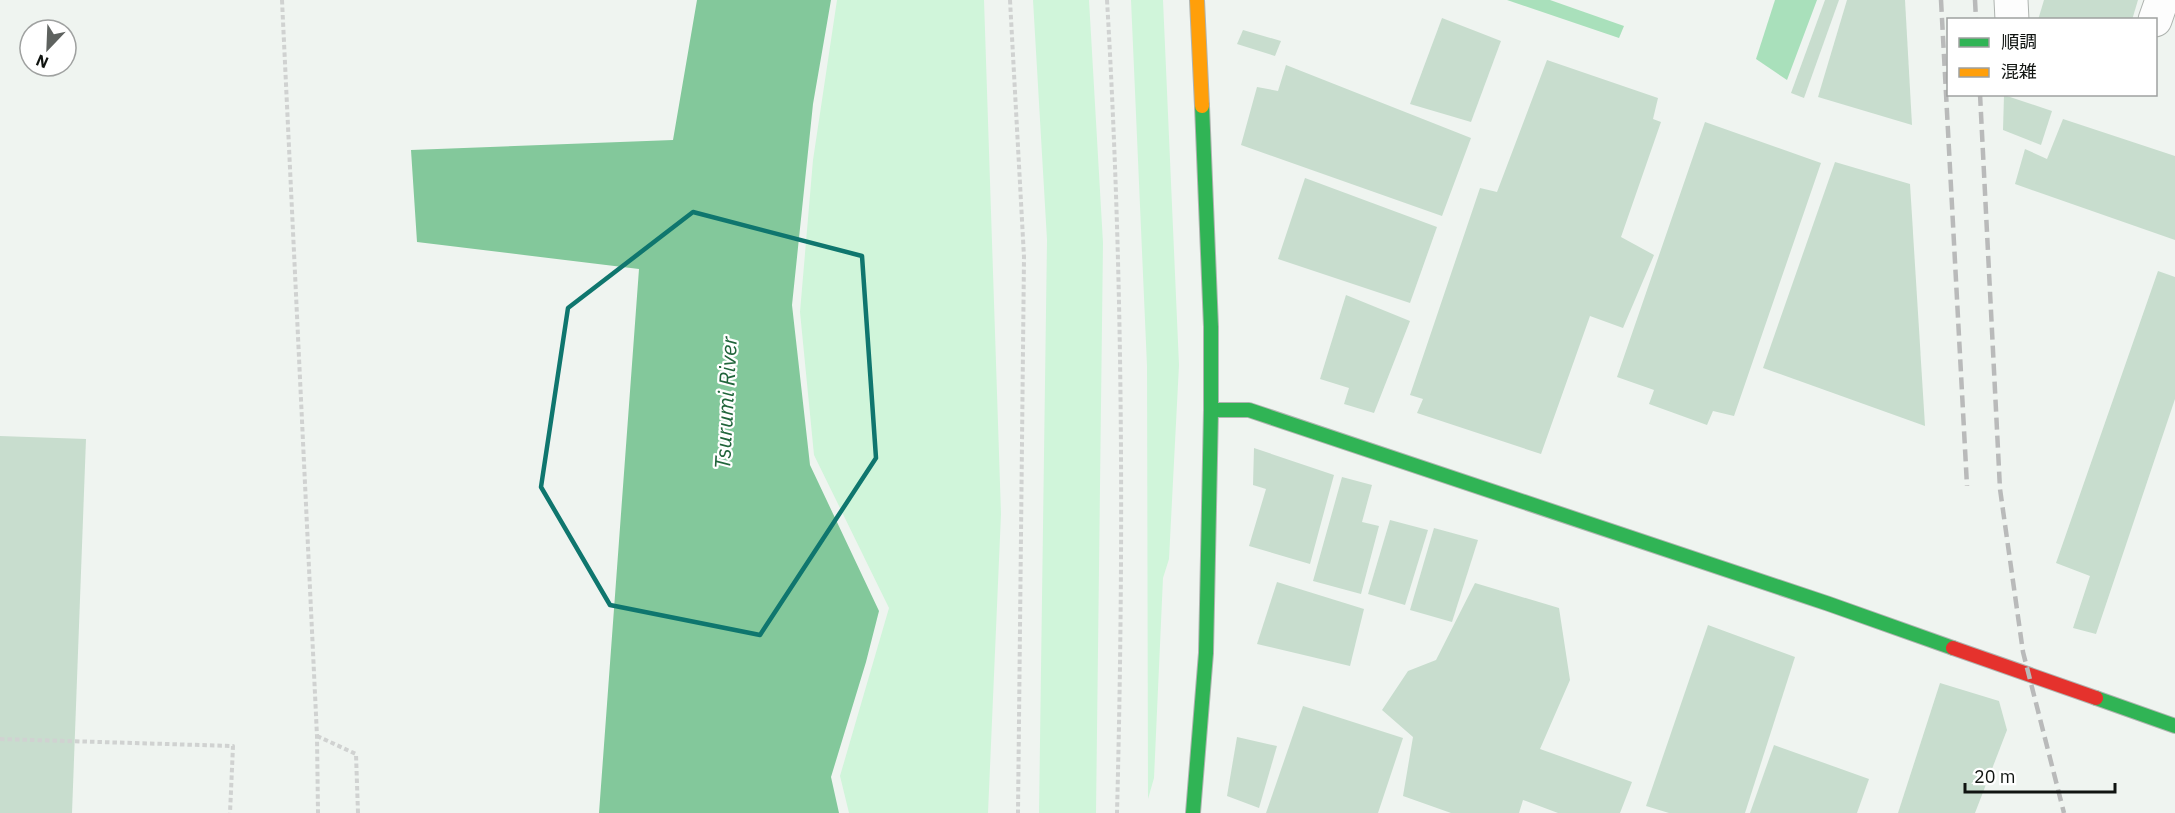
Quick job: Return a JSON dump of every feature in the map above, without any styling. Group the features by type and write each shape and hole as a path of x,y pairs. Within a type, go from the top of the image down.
{"street":[{"path":"1193,813 1206,653 1211,410 1211,327 1197,0"},
{"path":"2011,0 2012,18"},
{"path":"2156,18 2162,0"},
{"path":"1211,410 1250,410 1829,604 2175,726"}],"path":[{"path":"282,0 317,736 318,813"},
{"path":"1010,0 1024,257 1018,813"},
{"path":"1107,0 1116,157 1121,355 1121,676 1117,813"},
{"path":"317,736 356,754 358,813"},
{"path":"0,739 233,746 230,813"}],"highlighted area":[{"path":"693,212 862,256 876,458 760,635 610,605 541,487 568,308"}],"shaded area":[{"path":"837,0 984,0 1001,514 988,813 849,813 840,776 889,608 814,455 800,312 813,160"},
{"path":"1033,0 1089,0 1103,243 1096,813 1039,813 1047,240"},
{"path":"1131,0 1163,0 1179,365 1169,559 1163,578 1154,778 1148,799 1147,366"},
{"path":"1507,0 1550,0 1624,26 1619,38"},
{"path":"1775,0 1817,0 1787,80 1756,59"}],"water":[{"name":"Tsurumi River","path":"697,0 831,0 813,104 792,305 810,465 879,611 831,777 839,813 599,813 639,269 417,242 411,150 673,140"}],"building":[{"path":"1825,0 1839,0 1804,98 1791,93"},
{"path":"1847,0 1905,0 1912,125 1818,97"},
{"path":"2044,0 2138,0 2133,18 2039,18"},
{"path":"1442,18 1501,41 1471,122 1410,104"},
{"path":"1243,30 1281,41 1275,56 1237,44"},
{"path":"1547,60 1658,98 1653,119 1661,122 1621,237 1654,255 1623,328 1590,316 1541,454 1417,413 1423,399 1410,395 1480,188 1497,192"},
{"path":"1286,65 1471,138 1442,216 1241,145 1257,87 1278,91"},
{"path":"2004,96 2052,111 2041,145 2003,130"},
{"path":"2063,119 2175,156 2175,240 2015,184 2025,149 2047,159"},
{"path":"1705,122 1821,163 1734,416 1713,411 1707,425 1649,404 1654,390 1617,377"},
{"path":"1835,162 1910,184 1925,426 1763,368"},
{"path":"1305,178 1437,227 1410,303 1278,259"},
{"path":"2158,271 2175,277 2175,399 2096,634 2073,628 2090,576 2056,563"},
{"path":"1346,295 1410,321 1374,413 1344,404 1349,388 1320,379"},
{"path":"0,436 86,439 72,813 0,813"},
{"path":"1254,448 1334,475 1310,564 1249,546 1266,489 1253,485"},
{"path":"1342,477 1372,485 1362,522 1379,526 1361,594 1313,581"},
{"path":"1390,520 1428,530 1405,605 1368,594"},
{"path":"1434,528 1478,540 1452,622 1410,610"},
{"path":"1277,582 1364,609 1350,666 1257,644"},
{"path":"1475,583 1559,608 1570,680 1540,749 1632,782 1620,813 1558,813 1523,800 1519,813 1451,813 1403,796 1413,737 1382,710 1408,671 1436,660"},
{"path":"1708,625 1795,657 1745,813 1669,813 1646,806"},
{"path":"1940,683 1999,701 2007,730 1975,813 1898,813"},
{"path":"1303,706 1403,738 1378,813 1266,813"},
{"path":"1237,737 1277,746 1259,808 1227,796"},
{"path":"1774,745 1869,779 1857,813 1750,813"}],"railway":[{"path":"1941,0 1967,486"},
{"path":"1975,0 1976,18"},
{"path":"1980,96 2000,489 2023,652 2064,813"}],"traffic: fast":[{"path":"1193,813 1206,653 1211,410 1211,327 1202,106"},
{"path":"1211,410 1249,410 1829,604 1953,648"},
{"path":"2096,698 2175,726"}],"traffic: slow":[{"path":"1197,0 1202,106"}],"traffic: jam":[{"path":"1953,648 2096,698"}]}
